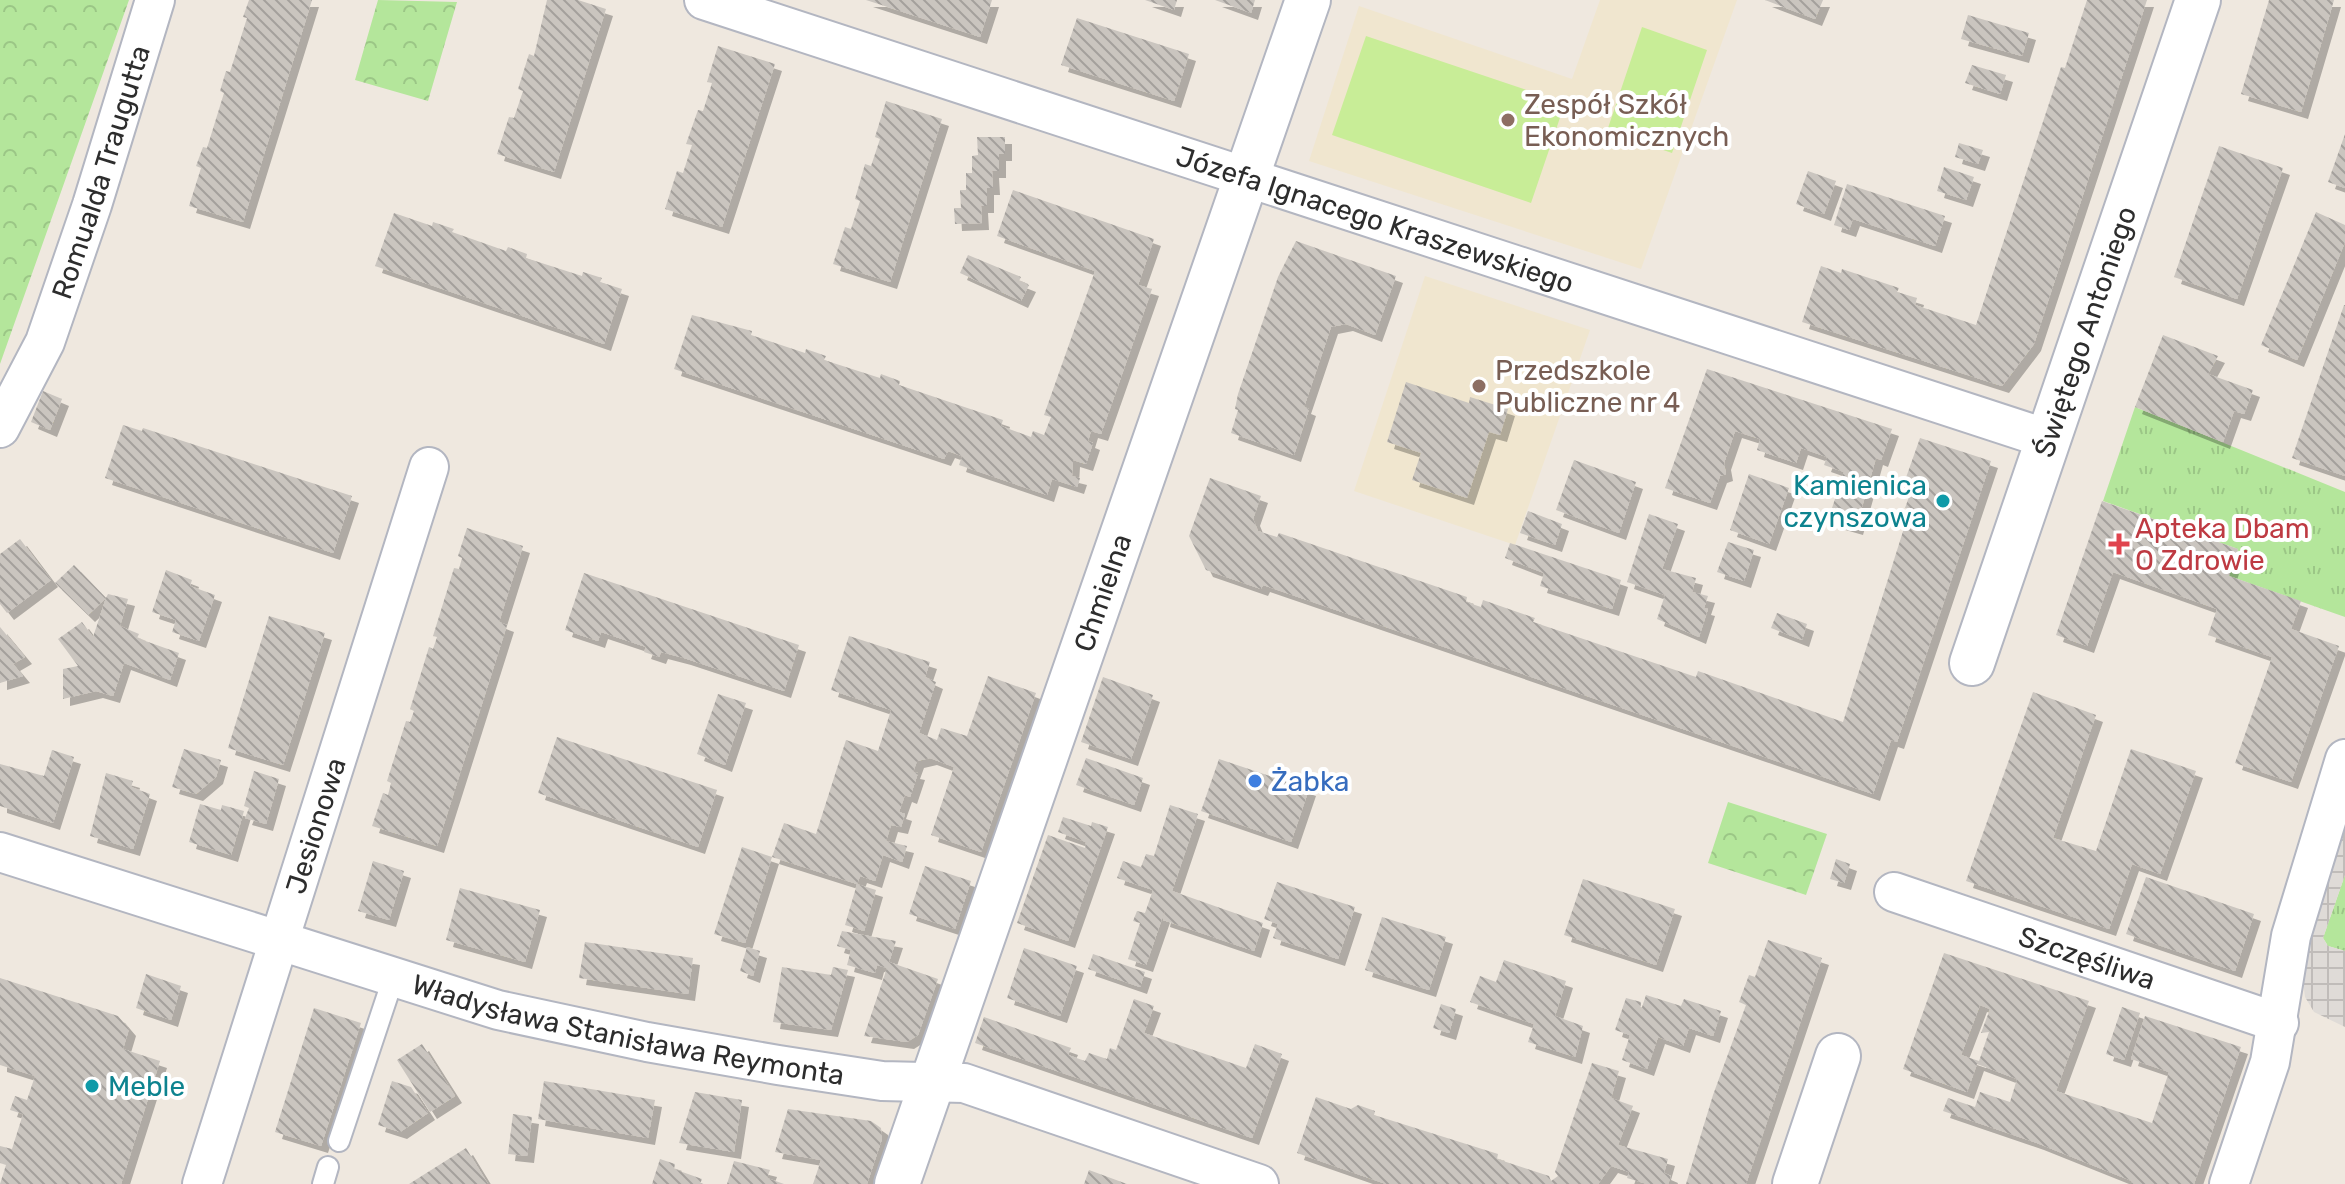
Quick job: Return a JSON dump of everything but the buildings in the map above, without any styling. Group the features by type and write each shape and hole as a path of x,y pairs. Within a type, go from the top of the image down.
{"street":[{"name":"Romualda Traugutta","path":"0,428 45,342 92,205 155,0"},
{"name":"Józefa Ignacego Kraszewskiego","path":"704,0 2048,439"},
{"name":"Chmielna","path":"897,1184 1308,0"},
{"name":"Świętego Antoniego","path":"1972,663 2198,0"},
{"name":"Jesionowa","path":"202,1184 429,467"},
{"path":"2229,1184 2270,1062 2279,1023 2291,936 2345,759"},
{"name":"Władysława Stanisława Reymonta","path":"0,852 278,943 498,1010 659,1045 882,1081 964,1083 1259,1184"},
{"name":"Szczęśliwa","path":"1894,892 2279,1023"},
{"path":"1795,1184 1838,1056"}],"lane":[{"path":"339,1141 393,979"}],"shaded area":[{"name":"Zespół Szkół Ekonomicznych","path":"1600,0 1737,0 1641,269 1309,161 1359,6 1572,79"},
{"name":"Przedszkole Publiczne nr 4","path":"1425,276 1590,330 1515,545 1354,491"},
{"path":"2345,828 2345,875 2323,938 2328,946 2345,951 2345,1027 2314,1012 2305,997 2302,973 2323,891"}],"green space":[{"path":"0,0 129,0 0,364"},
{"path":"378,0 457,2 428,101 355,80"},
{"path":"1642,27 1707,50 1672,153 1607,131"},
{"path":"1366,36 1565,103 1531,203 1332,135"},
{"path":"2135,407 2345,492 2345,617 2229,576 2238,549 2103,501"},
{"path":"1728,802 1827,834 1806,895 1708,863"},
{"path":"2345,875 2345,951 2328,946 2323,938"}],"place":[{"name":"Zespół Szkół Ekonomicznych","path":"1508,120"},
{"name":"Przedszkole Publiczne nr 4","path":"1479,386"},
{"name":"Kamienica czynszowa","path":"1943,501"},
{"name":"Apteka Dbam O Zdrowie","path":"2119,544"},
{"name":"Żabka","path":"1255,781"},
{"name":"Meble","path":"92,1086"}]}
